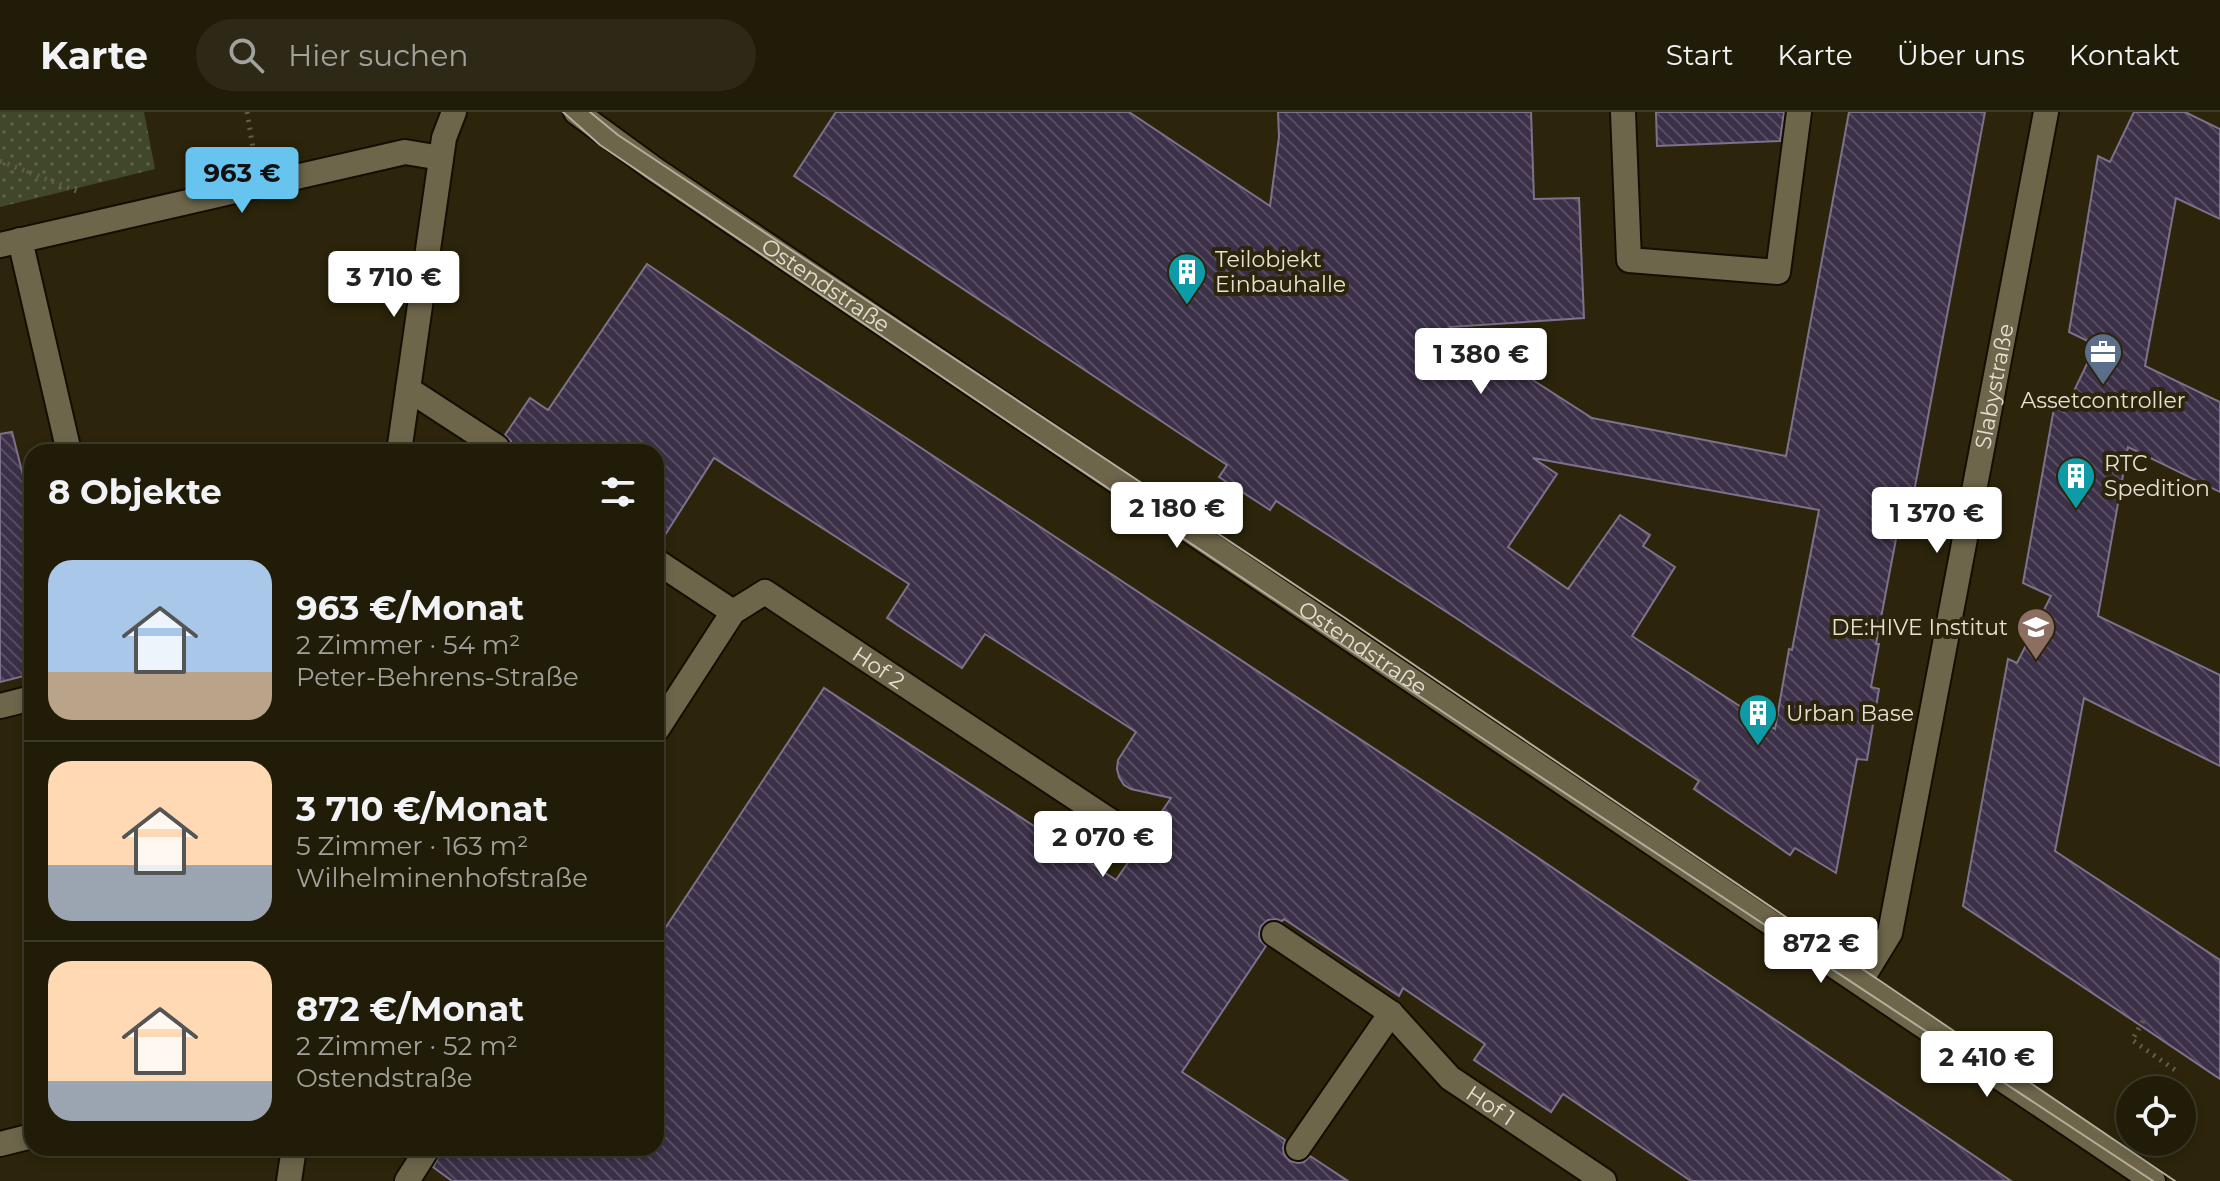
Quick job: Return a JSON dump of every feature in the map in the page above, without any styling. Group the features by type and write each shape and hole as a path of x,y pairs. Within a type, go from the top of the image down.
{"street":[{"path":"400,444 444,138 454,112"},
{"name":"Ostendstraße","path":"576,112 667,178 2153,1181"},
{"path":"1623,112 1629,260 1778,272 1799,112"},
{"name":"Slabystraße","path":"1860,982 1890,933 2046,112"},
{"path":"67,444 10,243 405,152 441,158"},
{"path":"408,389 492,444"},
{"path":"664,566 733,612"},
{"name":"Hof 2","path":"664,719 733,612 765,592 1142,842"},
{"path":"0,706 24,700"},
{"name":"Hof 1","path":"1274,934 1391,1013 1450,1078 1604,1181"},
{"path":"1298,1148 1391,1013"},
{"path":"0,1144 24,1138"},
{"path":"289,1181 293,1156"},
{"path":"407,1181 423,1156"}],"path":[{"path":"0,161 85,195 90,225"},
{"path":"2143,1021 2132,1040 2175,1070"}],"green space":[{"path":"0,112 144,112 155,169 0,207"}],"building":[{"path":"836,112 1129,112 1270,206 1279,137 1278,112 1531,112 1534,199 1579,198 1584,318 1450,327 1592,418 1786,456 1849,112 1985,112 1908,524 1899,523 1876,644 1879,644 1871,687 1879,689 1867,760 1857,759 1836,873 1795,848 1790,855 1694,789 1699,781 1276,501 1270,510 1219,477 1227,465 794,176","holes":["1533,458 1819,510 1775,729 1632,636 1675,567 1643,546 1650,535 1620,515 1568,589 1508,547 1557,474"]},
{"path":"1656,112 1784,112 1780,141 1657,146"},
{"path":"2134,112 2185,112 2220,129 2220,219 2176,198 2145,366 2220,402 2220,492 2128,447 2098,616 2220,675 2220,766 2084,698 2055,851 2220,960 2220,1079 1963,906 2008,659 2017,663 2051,596 2023,583 2054,408 2064,412 2096,345 2069,332 2098,156 2110,162"},
{"path":"647,264 1506,836 2011,1181 1691,1181 1563,1094 1551,1112 1474,1060 1485,1044 1403,988 1399,996 1284,919 1276,919 1268,920 1261,926 1260,940 1266,946 1182,1072 1285,1140 1284,1154 1290,1161 1304,1162 1310,1156 1348,1181 452,1181 433,1167 439,1156 664,1156 664,930 824,688 1116,880 1134,854 1142,857 1154,851 1157,842 1150,829 1171,798 1131,789 1119,777 1118,760 1136,732 985,634 962,668 887,618 909,584 714,458 664,537 664,444 511,444 505,435 530,398 548,410"},
{"path":"12,432 24,479 24,676 0,682 0,434"}],"tram line":[{"path":"563,112 600,145 1009,422 2153,1181"},
{"path":"590,112 618,135 1345,618 2175,1181"}],"place":[{"name":"Teilobjekt Einbauhalle","path":"1187,306"},
{"name":"Assetcontroller","path":"2103,386"},
{"name":"RTC Spedition","path":"2076,510"},
{"name":"DE:HIVE Institut","path":"2036,661"},
{"name":"Urban Base","path":"1758,747"}]}
